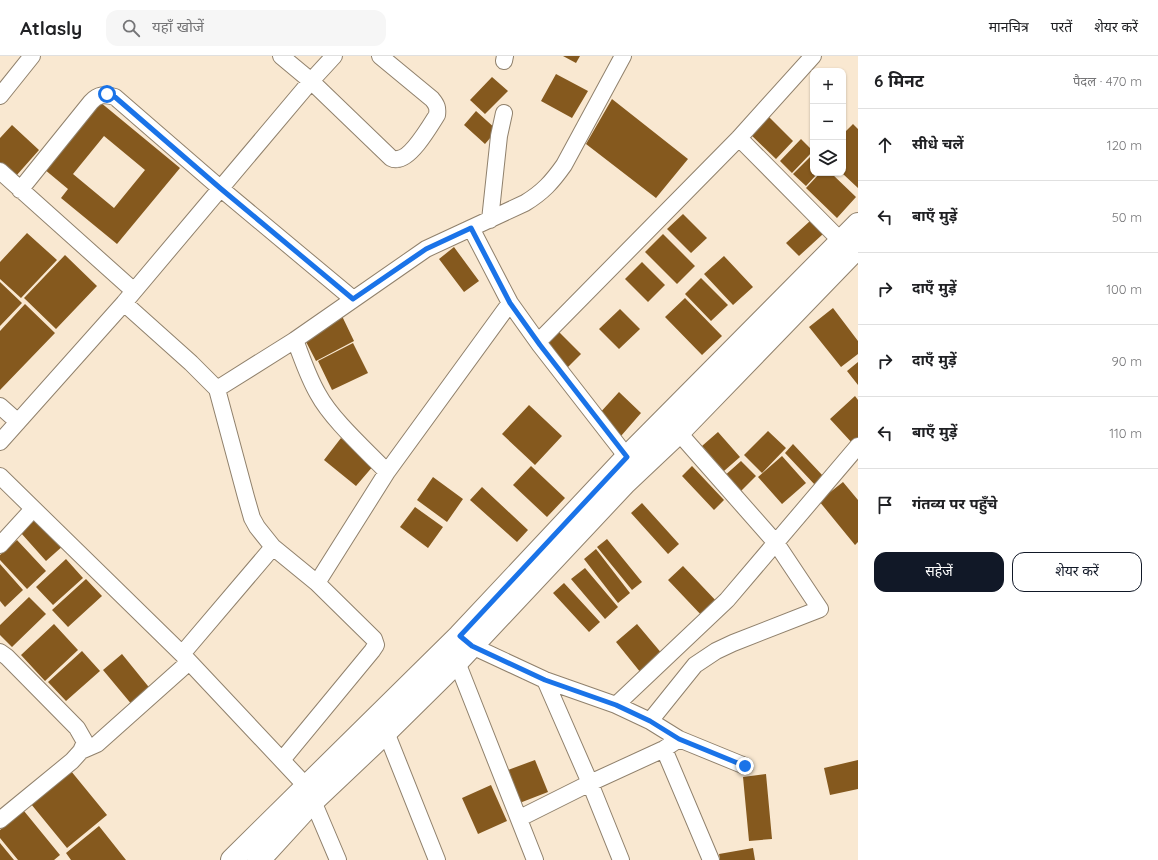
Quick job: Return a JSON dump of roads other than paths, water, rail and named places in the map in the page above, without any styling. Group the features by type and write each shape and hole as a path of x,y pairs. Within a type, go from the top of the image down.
{"main road":[{"path":"259,860 310,794 625,483 672,425 849,244 858,224"},
{"path":"232,860 386,732 457,662 466,641 627,457 672,425"}],"street":[{"path":"3,87 32,56"},
{"path":"281,56 311,81 391,158 398,160 405,157 414,148 437,115 438,109 432,99 380,56"},
{"path":"0,442 129,297 311,81 334,56"},
{"path":"218,389 295,340 426,249 490,220 540,194 564,166 623,56"},
{"path":"538,342 739,138 813,56"},
{"path":"20,190 91,102 101,95 107,94 115,97 220,188 353,299"},
{"path":"490,220 499,136 504,114"},
{"path":"739,138 849,244"},
{"path":"0,171 129,297 191,363 218,389 252,518 257,527 272,547 317,583 374,639 376,645 282,760"},
{"path":"471,228 510,303 538,342 627,457"},
{"path":"317,583 387,472 510,303"},
{"path":"295,340 321,400 344,428 387,472"},
{"path":"0,406 18,422"},
{"path":"650,721 695,665 716,651 820,608 776,543 672,425"},
{"path":"616,705 727,600 858,446"},
{"path":"0,476 185,658 282,760 310,794 338,860"},
{"path":"0,545 33,510"},
{"path":"81,750 97,744 185,658 272,547"},
{"path":"466,641 545,680 616,705 650,721 679,739 745,766"},
{"path":"0,652 77,728 85,742 81,750 72,761 0,820"},
{"path":"457,662 520,818 535,860"},
{"path":"545,680 590,783 621,860"},
{"path":"386,732 437,860"},
{"path":"520,818 590,783 664,749 679,739"},
{"path":"664,749 711,860"}]}
